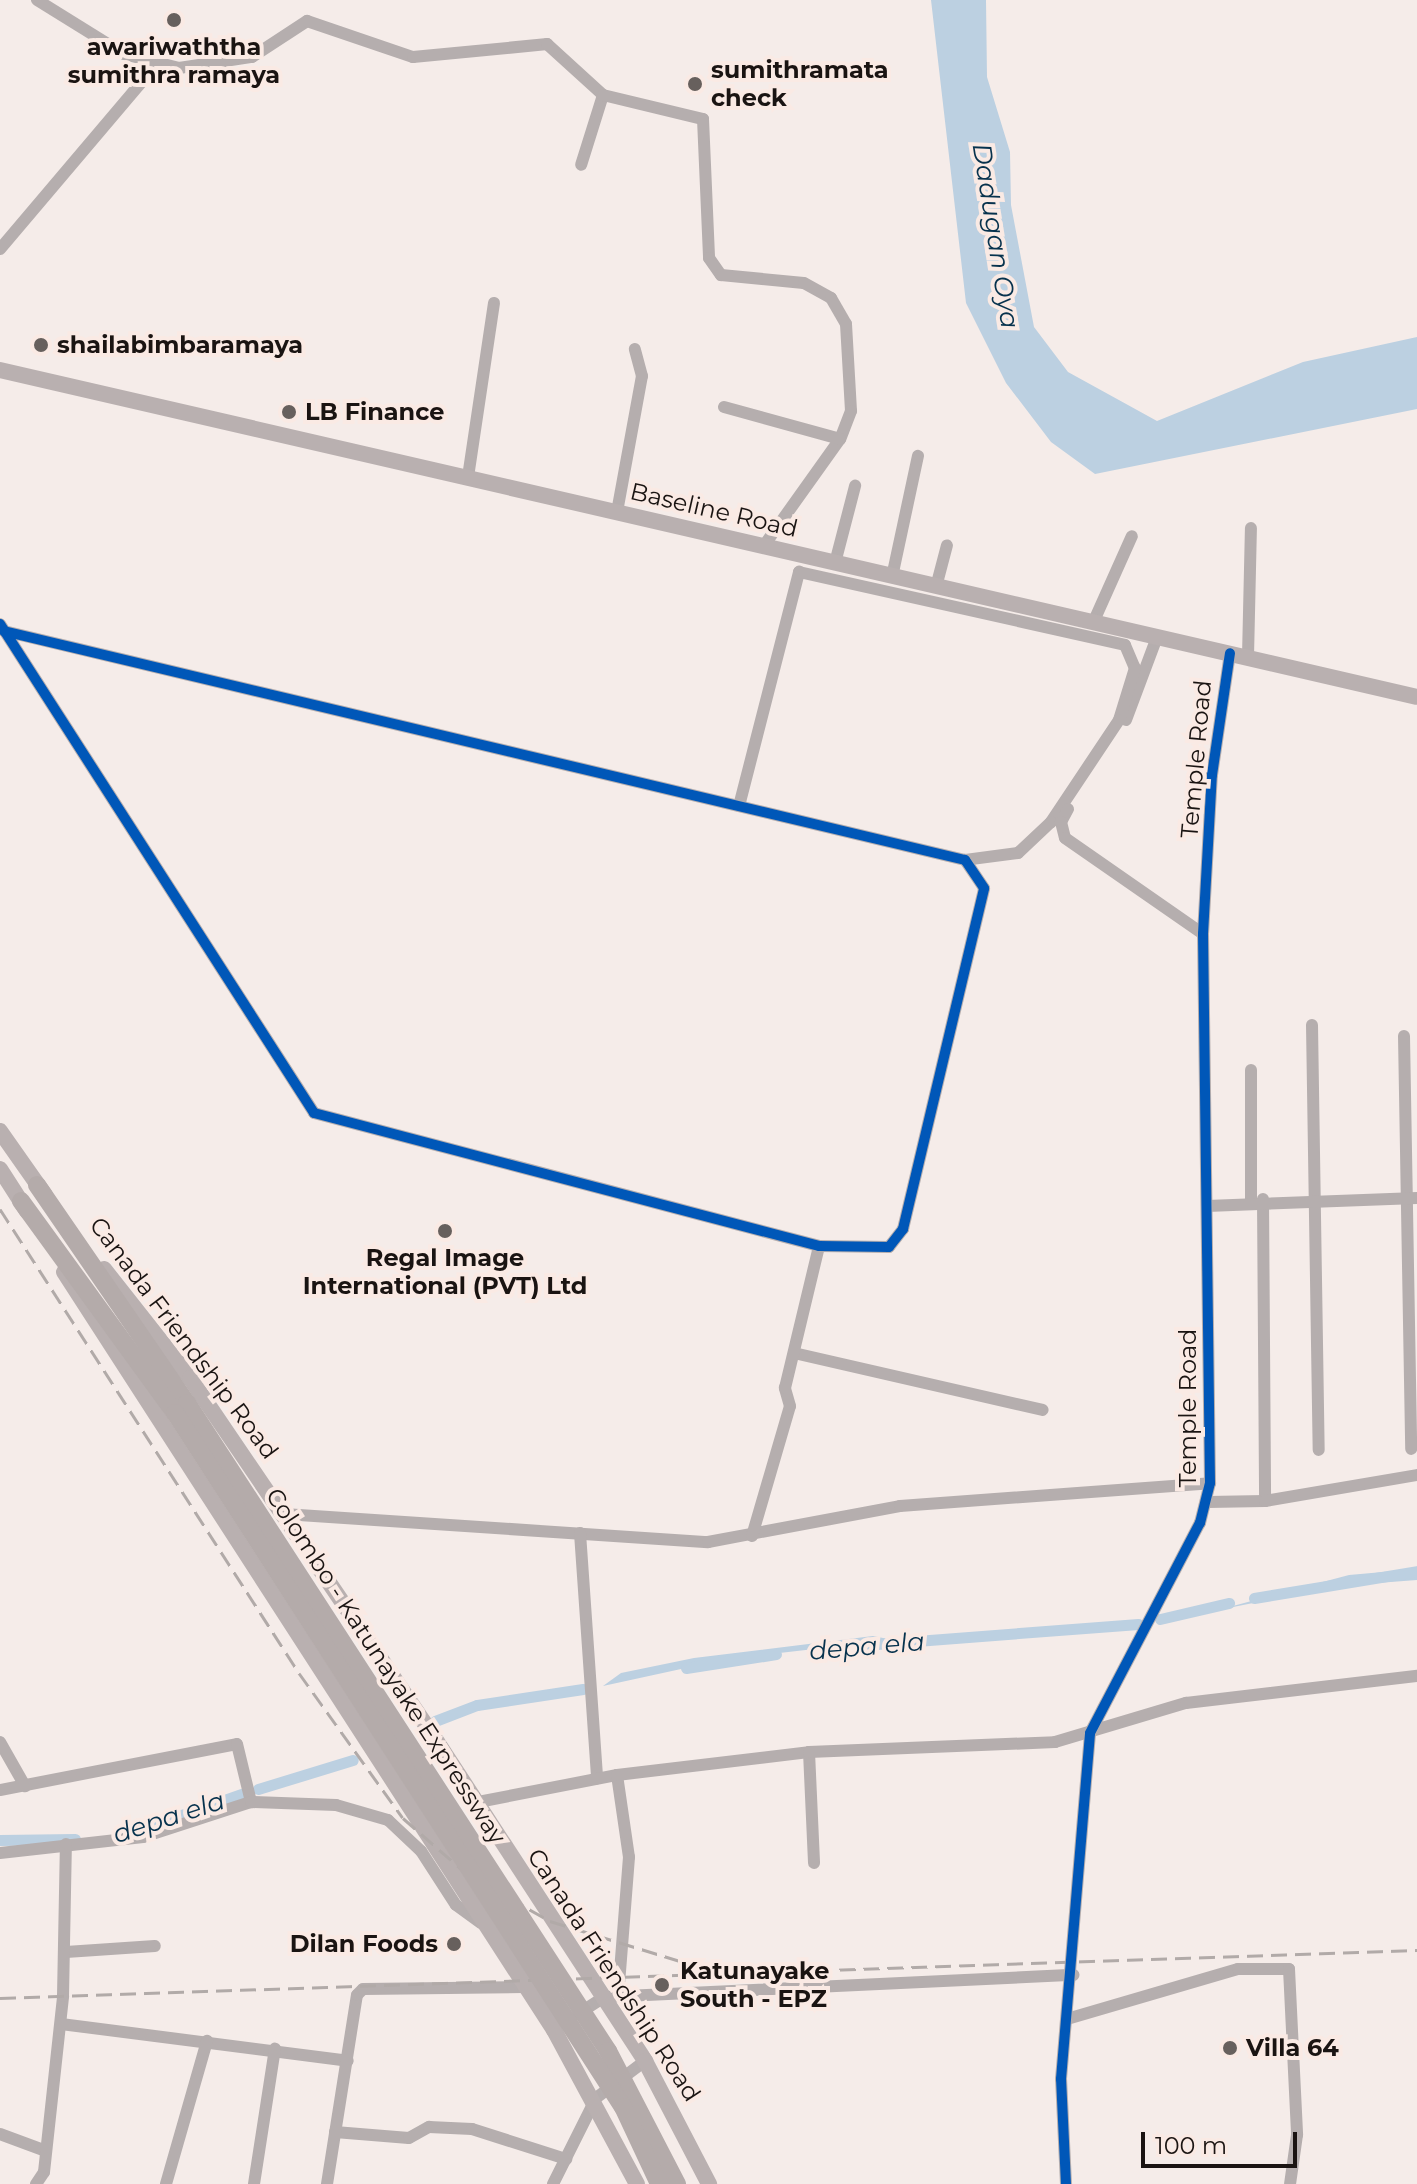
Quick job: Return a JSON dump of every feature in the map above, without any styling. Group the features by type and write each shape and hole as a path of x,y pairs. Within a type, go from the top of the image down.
{"highway":[{"name":"Colombo - Katunayake Expressway","path":"37,1185 623,2107 659,2184"},
{"name":"Colombo - Katunayake Expressway","path":"21,1201 181,1408 608,2051 677,2184"}],"main road":[{"name":"Baseline Road","path":"0,370 1417,697"},
{"name":"Canada Friendship Road","path":"0,1131 37,1185 190,1378 284,1514 473,1803 611,1996 709,2184"},
{"path":"0,1169 481,1923 554,2030 596,2098 637,2184"}],"street":[{"path":"37,0 124,54 156,65 252,57 307,21 413,57 547,44 603,95 703,119 705,241 721,275 792,280 831,298 851,352 851,411 840,439 763,547"},
{"path":"0,249 156,65"},
{"path":"581,165 603,95"},
{"path":"468,477 494,303"},
{"path":"617,512 642,376 635,349"},
{"path":"724,407 840,439"},
{"path":"892,577 918,456"},
{"path":"835,563 855,486"},
{"path":"1248,657 1251,528"},
{"path":"1093,623 1132,536"},
{"path":"936,587 947,545"},
{"path":"2,628 739,806 965,860 1018,853 1051,822 1119,720 1135,668 1125,645 799,572 739,806"},
{"path":"2,628 314,1113 819,1246 889,1247 903,1229 984,888 965,860"},
{"path":"1157,637 1124,726 1061,830 1203,934"},
{"name":"Temple Road","path":"1066,2184 1061,2079 1073,1975 1090,1733 1208,1502 1203,934 1212,775 1230,653"},
{"path":"1312,1025 1319,1450"},
{"path":"1404,1036 1411,1198 1411,1449"},
{"path":"1251,1070 1265,1501"},
{"path":"1207,1206 1257,1200 1411,1198"},
{"path":"752,1536 790,1406 785,1388 819,1246"},
{"path":"794,1353 1043,1410"},
{"path":"1208,1502 1265,1501 1417,1475"},
{"path":"284,1514 708,1542 900,1506 1210,1483"},
{"path":"580,1533 597,1778"},
{"path":"473,1803 597,1778 809,1752 1055,1742 1186,1703 1417,1676"},
{"path":"0,1742 25,1786"},
{"path":"0,1790 237,1744 251,1802"},
{"path":"809,1752 814,1863"},
{"path":"0,1767 15,1770"},
{"path":"611,1996 629,1857 617,1775"},
{"path":"0,1853 143,1837 251,1802 336,1805 388,1820 421,1851 456,1905 481,1923"},
{"path":"36,2184 46,2151 61,2024 66,1952 66,1844"},
{"path":"66,1952 155,1946"},
{"path":"1067,2019 1238,1969 1289,1969 1297,2135 1290,2184"},
{"path":"554,2030 611,1996 1073,1975"},
{"path":"327,2184 363,1989 523,1987"},
{"path":"61,2024 275,2049 348,2061"},
{"path":"166,2184 207,2041"},
{"path":"254,2184 275,2049"},
{"path":"553,2184 596,2098 645,2061"},
{"path":"335,2132 409,2138 429,2127 472,2129 566,2159"},
{"path":"0,2134 46,2151"}],"water":[{"name":"Dadugan Oya","path":"931,0 986,0 987,77 1010,152 1011,205 1034,327 1068,372 1157,421 1303,362 1417,337 1417,409 1095,474 1051,442 1006,383 966,303"},
{"path":"1417,1569 1417,1580 1338,1586 1218,1610 1349,1575"},
{"path":"873,1636 893,1640 727,1659 603,1686 621,1673 694,1658"}],"waterway":[{"name":"depa ela","path":"1254,1598 1417,1571"},
{"name":"depa ela","path":"1160,1619 1229,1603"},
{"name":"depa ela","path":"864,1645 1138,1624"},
{"name":"depa ela","path":"686,1668 776,1654"},
{"name":"depa ela","path":"435,1721 477,1705 583,1689"},
{"name":"depa ela","path":"258,1789 353,1760"},
{"name":"depa ela","path":"116,1838 241,1794"},
{"name":"depa ela","path":"0,1840 75,1839"}],"railway":[{"path":"0,1209 299,1673 403,1818 467,1874 550,1921 696,1966"},
{"path":"0,1998 1417,1950"}],"cycle path":[{"path":"0,624 314,1113 819,1246 889,1247 903,1229 984,888 965,860 4,631"},
{"path":"1066,2184 1061,2079 1090,1733 1200,1523 1210,1483 1203,934 1212,775 1230,653"}],"place":[{"name":"awariwaththa sumithra ramaya","path":"174,20"},
{"name":"sumithramata check","path":"695,84"},
{"name":"shailabimbaramaya","path":"41,345"},
{"name":"LB Finance","path":"289,412"},
{"name":"Regal Image International (PVT) Ltd","path":"445,1231"},
{"name":"Dilan Foods","path":"454,1944"},
{"name":"Katunayake South - EPZ","path":"662,1985"},
{"name":"Villa 64","path":"1230,2048"}]}
